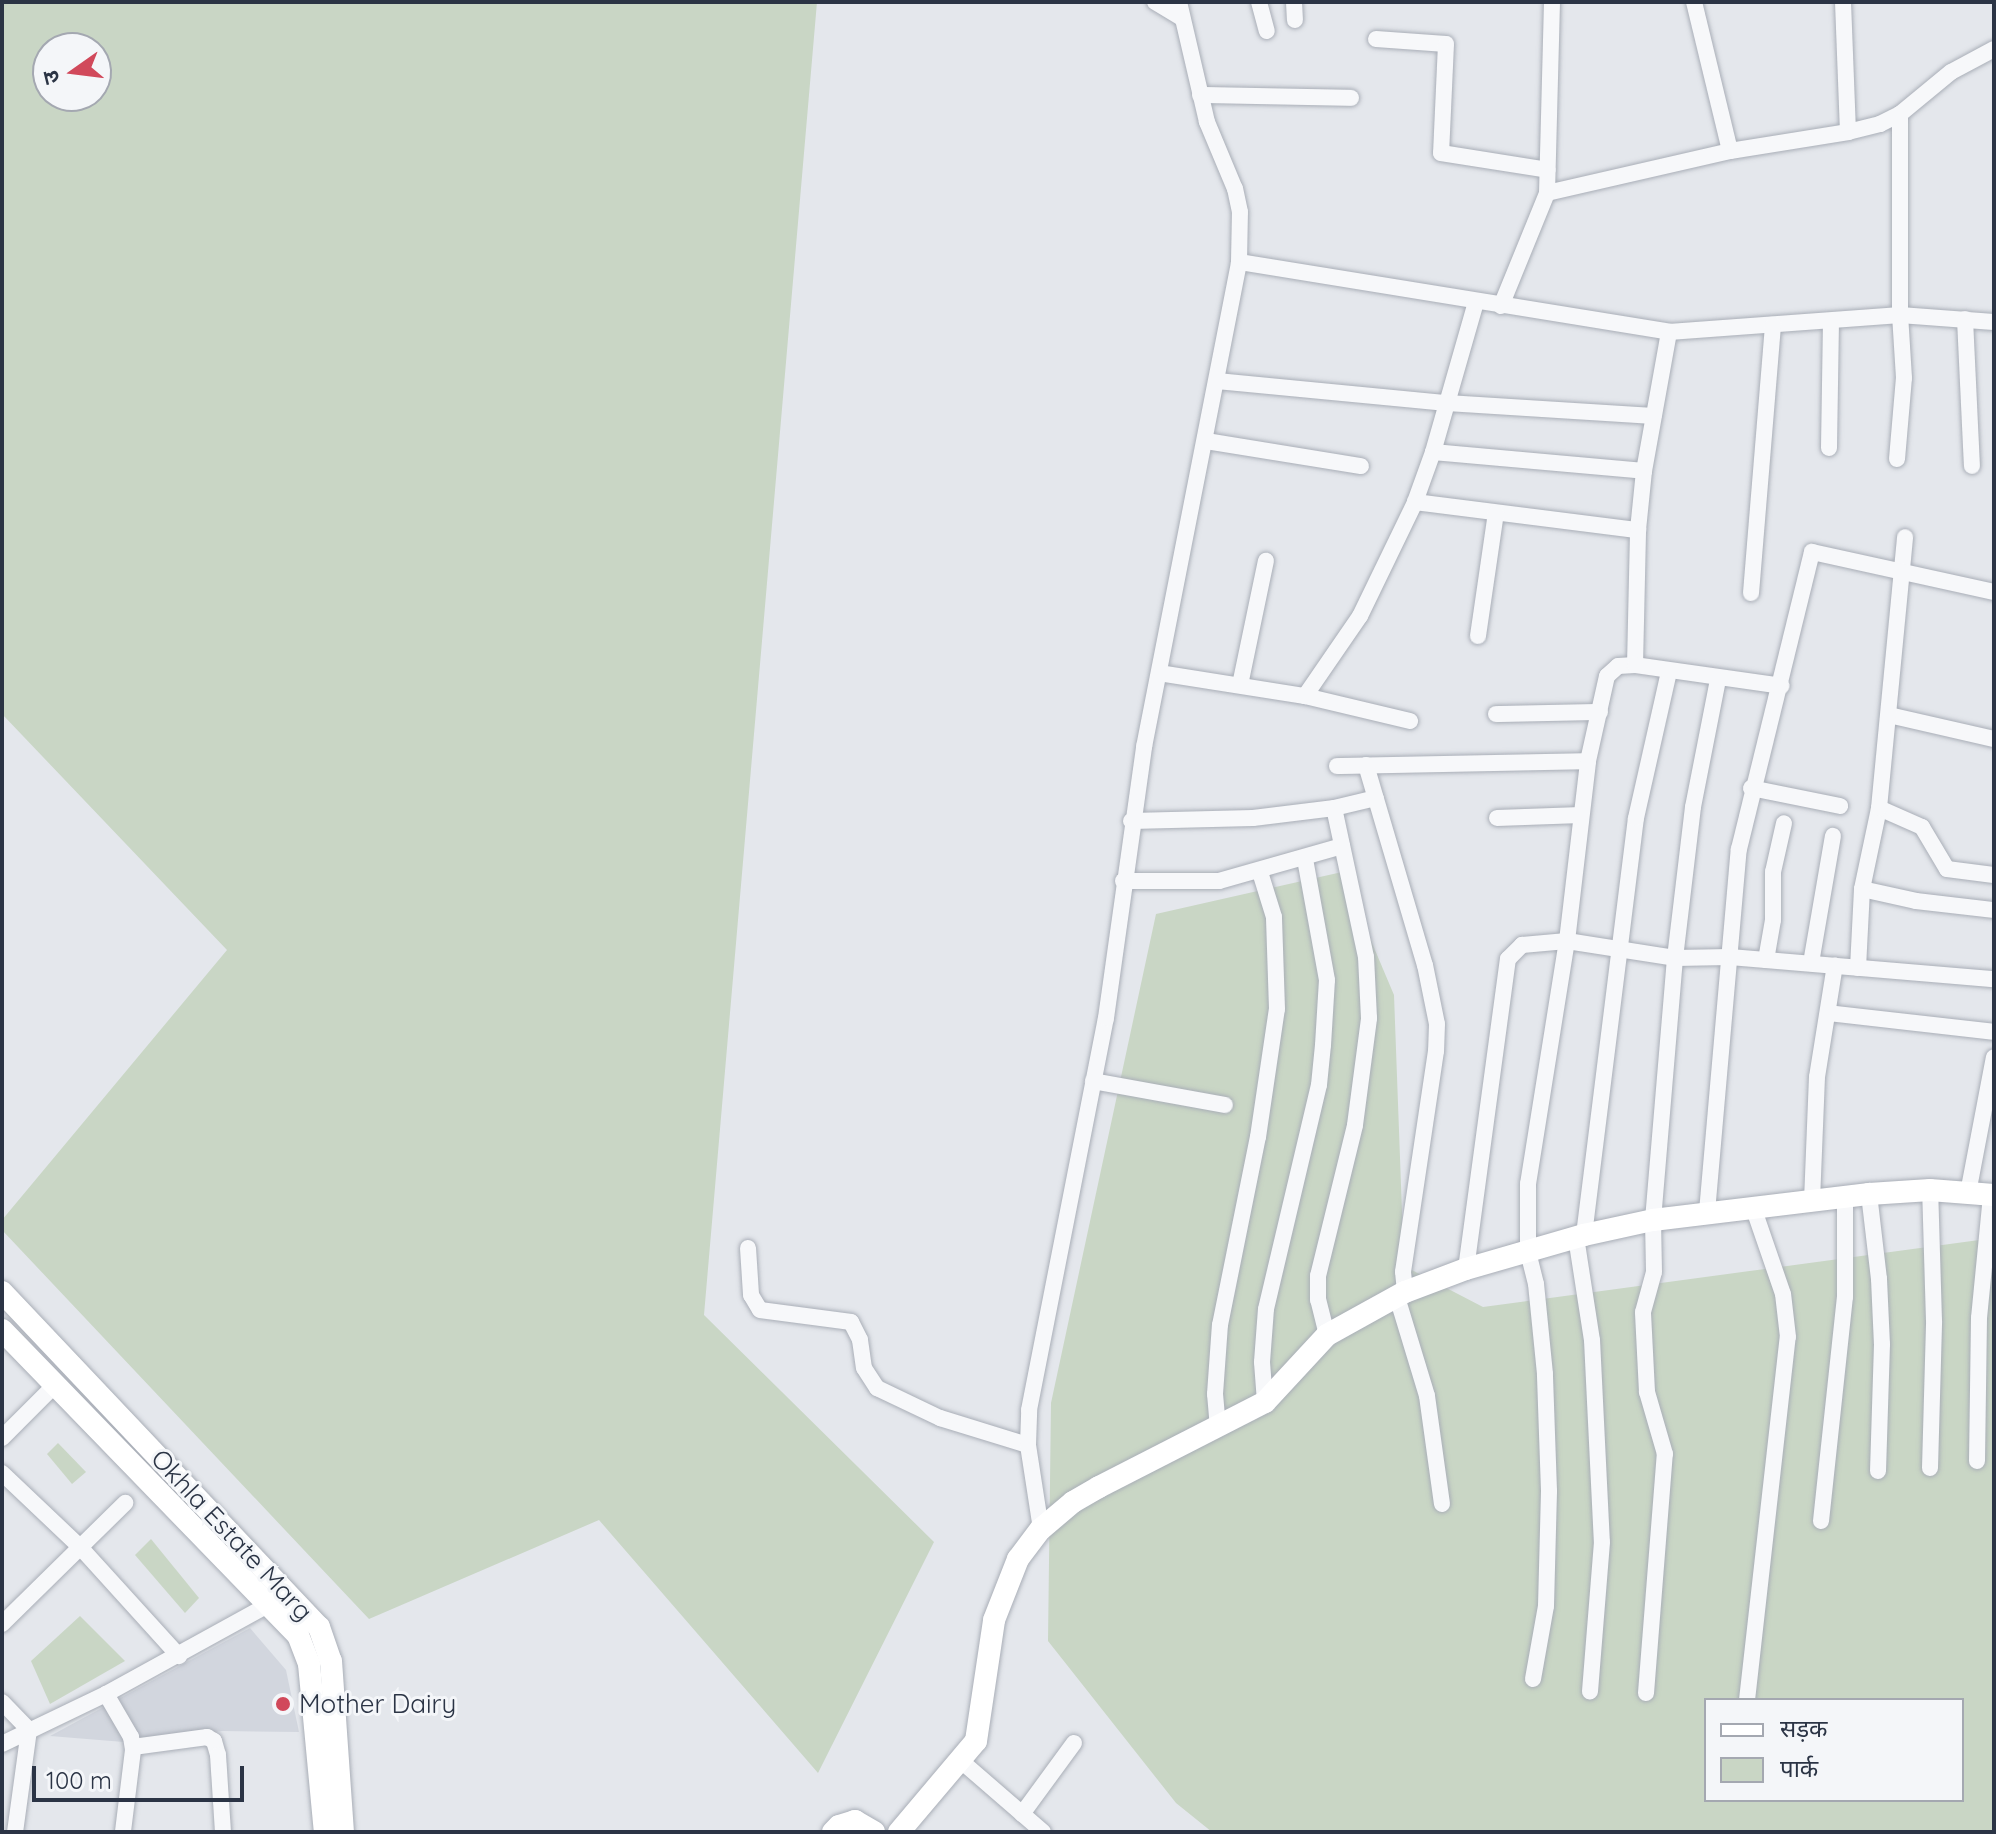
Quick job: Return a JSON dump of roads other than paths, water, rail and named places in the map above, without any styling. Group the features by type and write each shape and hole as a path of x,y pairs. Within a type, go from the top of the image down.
{"street":[{"path":"1041,1529 1028,1445 1029,1410 1106,1018 1131,821 1239,262 1240,212 1235,189 1200,95 1181,10 1155,2"},
{"path":"1259,2 1267,31"},
{"path":"1294,2 1295,20"},
{"path":"1501,306 1547,193 1552,2"},
{"path":"1694,2 1730,151"},
{"path":"1843,2 1848,132"},
{"path":"1376,39 1446,44 1441,153 1548,170"},
{"path":"1547,193 1730,151 1848,132 1900,114 1951,72 1994,49"},
{"path":"1200,95 1351,98"},
{"path":"1897,459 1904,378 1900,315 1900,114"},
{"path":"1239,262 1669,332 1900,315 1994,322"},
{"path":"1305,696 1360,616 1415,502 1433,452 1476,302"},
{"path":"1965,319 1972,466"},
{"path":"1829,448 1831,321"},
{"path":"1751,593 1773,325"},
{"path":"1635,665 1638,530 1644,471 1669,332"},
{"path":"1217,381 1447,403 1654,416"},
{"path":"1206,441 1361,466"},
{"path":"1433,452 1644,471"},
{"path":"1415,502 1638,530"},
{"path":"1478,636 1496,513"},
{"path":"1858,968 1862,889 1879,808 1899,574 1905,537"},
{"path":"1707,1212 1739,849 1751,788 1782,686 1812,552 1899,574 1994,592"},
{"path":"1240,685 1266,561"},
{"path":"1533,1679 1546,1606 1549,1491 1545,1374 1536,1284 1528,1253 1528,1184 1567,941 1588,761 1600,712 1611,670 1635,665 1782,686"},
{"path":"1590,1692 1602,1542 1592,1340 1580,1236 1622,951 1636,818 1669,671"},
{"path":"1159,673 1305,696 1410,721"},
{"path":"1646,1693 1665,1454 1647,1392 1643,1312 1655,1259 1653,1220 1675,958 1693,807 1718,679"},
{"path":"1496,714 1600,712"},
{"path":"1889,715 1994,739"},
{"path":"1337,766 1588,761"},
{"path":"1366,765 1425,965 1437,1024 1436,1051 1401,1294 1427,1396 1442,1504"},
{"path":"1751,788 1840,806"},
{"path":"1131,821 1253,818 1334,808 1376,798"},
{"path":"1327,1335 1318,1300 1318,1276 1355,1125 1369,1018 1366,957 1334,808"},
{"path":"1879,808 1922,827 1947,869 1994,875"},
{"path":"1497,818 1581,815"},
{"path":"1766,960 1773,920 1773,872 1784,823"},
{"path":"1811,963 1833,836"},
{"path":"1123,881 1219,881 1260,872 1342,846"},
{"path":"1265,1402 1262,1362 1266,1309 1319,1085 1324,1032 1327,980 1305,859"},
{"path":"1218,1428 1215,1394 1220,1325 1258,1137 1277,1009 1274,917 1260,872"},
{"path":"1862,889 1916,901 1994,910"},
{"path":"1466,1269 1508,959 1522,945 1567,941 1675,958 1730,957 1994,979"},
{"path":"1812,1201 1816,1088 1835,965"},
{"path":"1828,1013 1994,1032"},
{"path":"1968,1193 1994,1057"},
{"path":"1093,1081 1225,1105"},
{"path":"1930,1190 1934,1321 1930,1468"},
{"path":"899,1832 976,1741 994,1620 1018,1559 1041,1529 1073,1502 1099,1487 1265,1402 1327,1335 1401,1294 1466,1269 1580,1236 1707,1212 1930,1190 1993,1195 1979,1318 1977,1461"},
{"path":"1869,1194 1882,1344 1878,1471"},
{"path":"1821,1521 1845,1297 1845,1196"},
{"path":"1747,1698 1788,1337 1783,1294 1753,1207"},
{"path":"748,1248 751,1295 760,1310 851,1322 860,1340 864,1368 877,1388 940,1418 1028,1445"},
{"name":"Okhla Estate Marg","path":"2,1292 277,1600 298,1635 309,1664 325,1832"},
{"name":"Okhla Estate Marg","path":"2,1330 277,1600 319,1627 331,1661 343,1832"},
{"path":"2,1438 55,1385"},
{"path":"2,1473 81,1548 179,1656"},
{"path":"2,1624 125,1503"},
{"path":"2,1744 179,1656 277,1600"},
{"path":"106,1694 131,1737 133,1747 123,1832"},
{"path":"2,1702 29,1730"},
{"path":"15,1832 29,1730"},
{"path":"133,1747 207,1737 214,1741 218,1755 223,1832"},
{"path":"1022,1814 1074,1743"},
{"path":"960,1760 1043,1832"},
{"path":"833,1832 846,1822 855,1821 874,1832"}],"place":[{"name":"Mother Dairy","path":"283,1704"}]}
